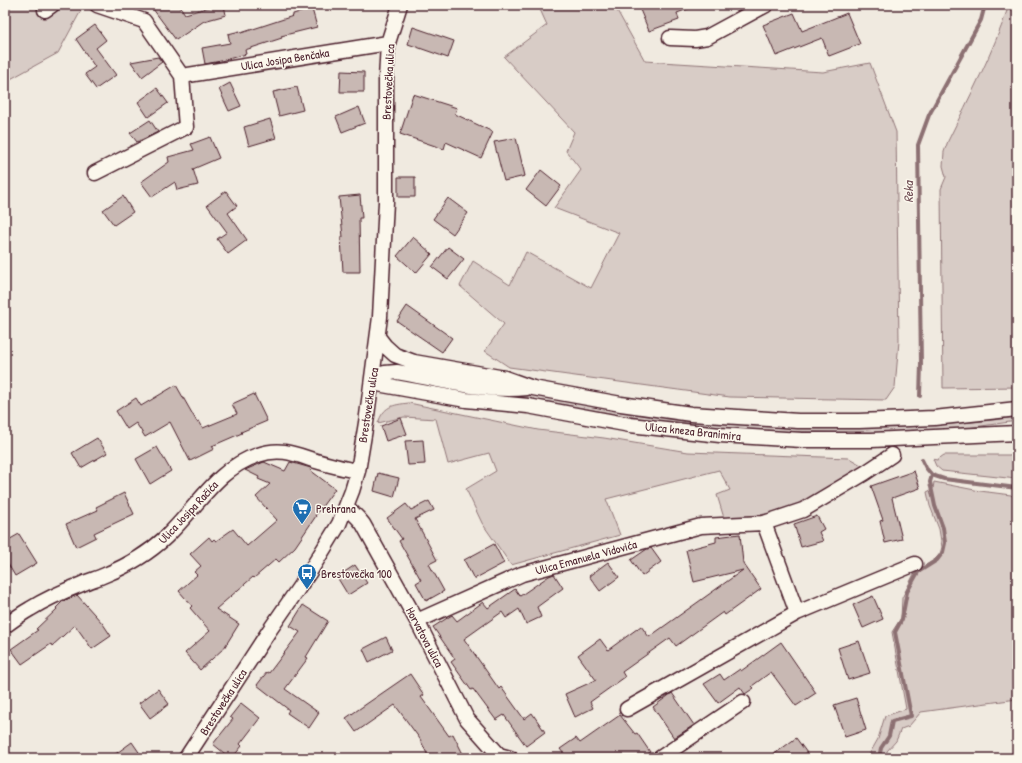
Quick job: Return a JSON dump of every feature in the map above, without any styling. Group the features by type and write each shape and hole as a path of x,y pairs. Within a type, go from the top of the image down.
{"street":[{"path":"95,173 186,127 182,76 144,21 97,5"},
{"name":"Brestovečka ulica","path":"186,758 309,573 339,524 347,507 358,471 380,317 386,202 386,79 388,43 400,5"},
{"path":"670,38 695,39 707,37 766,5"},
{"name":"Ulica Josipa Benčaka","path":"182,76 388,43"},
{"name":"Ulica kneza Branimira","path":"378,337 390,352 406,360 505,378 533,388 621,404 691,414 798,421 859,421 934,418 1017,409"},
{"name":"Ulica kneza Branimira","path":"372,380 385,373 397,372 504,390 533,388"},
{"name":"Ulica kneza Branimira","path":"372,380 466,400 528,406 630,425 720,435 802,440 872,440 1017,433"},
{"name":"Ulica Josipa Račića","path":"5,626 29,609 84,583 104,576 145,554 167,536 219,479 238,464 253,456 272,451 292,452 329,464 358,471"},
{"name":"Ulica Emanuela Vidovića","path":"417,621 522,574 701,526 764,523 803,510 892,455"},
{"name":"Horvatova ulica","path":"347,507 363,524 417,621 467,719 499,755 510,758"},
{"path":"764,523 797,614"},
{"path":"627,709 797,614 915,564"},
{"path":"660,758 743,702"}],"shaded area":[{"path":"5,5 84,5 58,53 5,82"},
{"path":"538,5 614,5 645,61 823,72 870,63 896,132 899,341 895,387 886,400 730,397 509,367 485,351 504,324 460,286 473,261 510,285 526,252 591,288 619,233 554,208 581,170 566,151 574,132 504,57 547,25"},
{"path":"1009,5 1017,5 1017,387 943,388 941,189 946,177 943,166 944,152 973,91 1003,23"},
{"path":"418,379 485,391 541,396 656,416 715,422 845,428 931,425 1017,417 1017,421 967,428 879,433 756,431 664,423 545,401 474,394 416,384"},
{"path":"409,403 538,430 604,438 688,452 849,458 863,466 857,472 790,510 753,516 724,518 717,495 730,490 719,470 606,499 620,535 511,565 482,523 466,489 496,471 489,453 448,464 436,419 404,417 378,423 380,417 389,407"},
{"path":"944,455 1017,455 1017,479 942,471 936,466 933,459 937,460"},
{"path":"934,482 1017,497 1017,699 921,712 909,726 901,729 896,741 887,751 887,758 870,758 870,753 878,739 885,716 906,709 892,632 901,618 902,598 915,572 934,560 940,554 942,547 939,529 930,506 927,492 933,489"}],"building":[{"path":"150,5 179,5 185,14 217,5 224,5 226,15 204,21 176,40"},
{"path":"638,5 696,6 677,13 679,20 649,31"},
{"path":"312,9 317,27 281,36 282,38 245,50 246,54 205,64 202,48 230,43 228,34 240,31 241,33 293,16 293,14"},
{"path":"794,13 802,31 847,13 860,44 829,56 822,38 776,56 763,25"},
{"path":"95,25 106,40 96,48 116,75 96,89 85,74 95,67 76,39"},
{"path":"413,27 454,41 448,58 408,44"},
{"path":"158,57 162,62 142,77 131,62"},
{"path":"341,71 364,72 364,92 340,92"},
{"path":"230,83 241,106 229,111 219,89"},
{"path":"297,87 303,110 279,116 273,92"},
{"path":"157,88 168,103 148,117 138,102"},
{"path":"413,94 457,108 455,114 493,132 481,158 446,142 444,149 400,134"},
{"path":"359,107 365,123 342,132 336,117"},
{"path":"270,119 276,138 249,146 244,127"},
{"path":"150,120 158,132 137,142 130,133"},
{"path":"210,137 219,158 193,169 198,185 177,190 175,182 152,197 141,182 169,162 168,157 194,150 191,144"},
{"path":"516,138 525,176 504,181 494,142"},
{"path":"541,170 561,186 546,206 526,190"},
{"path":"398,177 415,177 415,197 398,197"},
{"path":"226,191 237,206 228,213 247,240 228,254 217,239 227,232 207,205"},
{"path":"360,195 362,218 359,218 360,272 343,272 341,237 343,237 339,197"},
{"path":"123,196 133,212 114,225 103,210"},
{"path":"448,198 468,213 453,234 433,219"},
{"path":"413,237 432,254 416,273 397,256"},
{"path":"448,247 464,259 448,279 432,267"},
{"path":"407,306 452,338 442,352 397,321"},
{"path":"176,385 197,422 199,421 203,428 237,414 232,404 254,394 267,421 212,446 214,449 190,461 170,422 145,437 136,423 127,429 116,411 136,398 141,406"},
{"path":"401,418 407,434 386,441 381,426"},
{"path":"97,438 107,453 81,468 72,453"},
{"path":"423,440 425,464 408,465 405,441"},
{"path":"157,447 171,471 150,484 136,459"},
{"path":"264,462 285,471 290,462 311,468 310,470 335,489 295,547 279,562 276,559 254,578 253,577 216,609 239,624 224,648 200,670 185,653 210,631 190,608 192,606 179,591 197,575 194,572 201,566 190,554 209,537 212,541 214,539 216,541 233,529 247,546 277,520 256,497 270,484 258,479 259,477 245,470"},
{"path":"914,471 920,488 892,498 902,539 885,543 880,521 883,520 871,486"},
{"path":"378,473 399,478 394,497 374,491"},
{"path":"124,493 134,514 94,533 96,537 76,547 66,524 98,510 96,507"},
{"path":"429,501 434,510 415,519 437,560 429,564 444,591 426,601 416,583 421,580 399,541 402,539 387,518 406,504 411,510"},
{"path":"817,516 824,529 819,532 823,541 801,547 794,524"},
{"path":"19,534 37,563 15,576 5,559 5,542"},
{"path":"740,534 743,563 761,589 725,615 723,612 676,646 670,638 622,672 625,677 590,702 593,708 575,717 565,694 596,680 578,655 600,639 608,650 641,626 649,637 743,570 694,582 686,550 716,542 716,537"},
{"path":"494,544 504,563 474,579 464,560"},
{"path":"651,548 661,562 642,576 631,560 647,549"},
{"path":"608,562 619,577 600,591 589,576"},
{"path":"355,565 367,583 348,595 337,577"},
{"path":"554,574 563,588 537,607 541,617 526,624 519,609 506,618 502,612 464,639 499,689 501,687 524,719 532,713 545,732 526,746 504,715 496,720 473,689 471,690 451,662 455,659 433,627 452,615 457,621 483,602 488,608 515,589 520,596"},
{"path":"77,595 103,624 111,636 92,649 75,625 52,646 51,644 22,664 11,649 38,630 36,629 57,609 56,608 63,601"},
{"path":"873,596 883,619 863,628 853,605"},
{"path":"303,605 328,621 306,657 308,658 285,689 319,713 309,728 287,713 289,710 257,685 267,672 269,673 300,632 290,626"},
{"path":"386,637 392,650 369,662 363,649"},
{"path":"859,641 870,673 848,680 838,648"},
{"path":"781,642 816,693 796,706 771,672 752,686 754,688 745,694 740,687 718,703 704,684 720,674 724,680 740,669 741,671"},
{"path":"410,674 424,695 421,697 449,736 453,734 463,754 454,758 429,758 420,739 395,705 356,732 346,718"},
{"path":"158,689 169,704 150,718 139,703"},
{"path":"672,693 694,725 674,738 653,707"},
{"path":"856,698 866,730 845,737 834,705"},
{"path":"241,703 260,718 240,744 242,746 232,758 230,758 213,744 233,719 230,717"},
{"path":"620,715 635,734 637,733 650,752 642,758 567,758 560,749 576,738 580,743"},
{"path":"796,738 807,753 800,758 769,758"},
{"path":"132,742 143,758 110,758"}],"waterway":[{"name":"Reka","path":"920,396 921,364 918,145 929,115 981,20 985,5"},
{"name":"Reka","path":"922,460 932,475 944,479 1017,488"},
{"path":"879,758 881,748 889,736 892,721 911,716 895,632 902,619 907,592 918,572 937,560 943,552 945,543 943,528 935,506 930,482 932,475"}],"place":[{"name":"Prehrana","path":"302,525"},
{"name":"Brestovečka 100","path":"307,590"}]}
